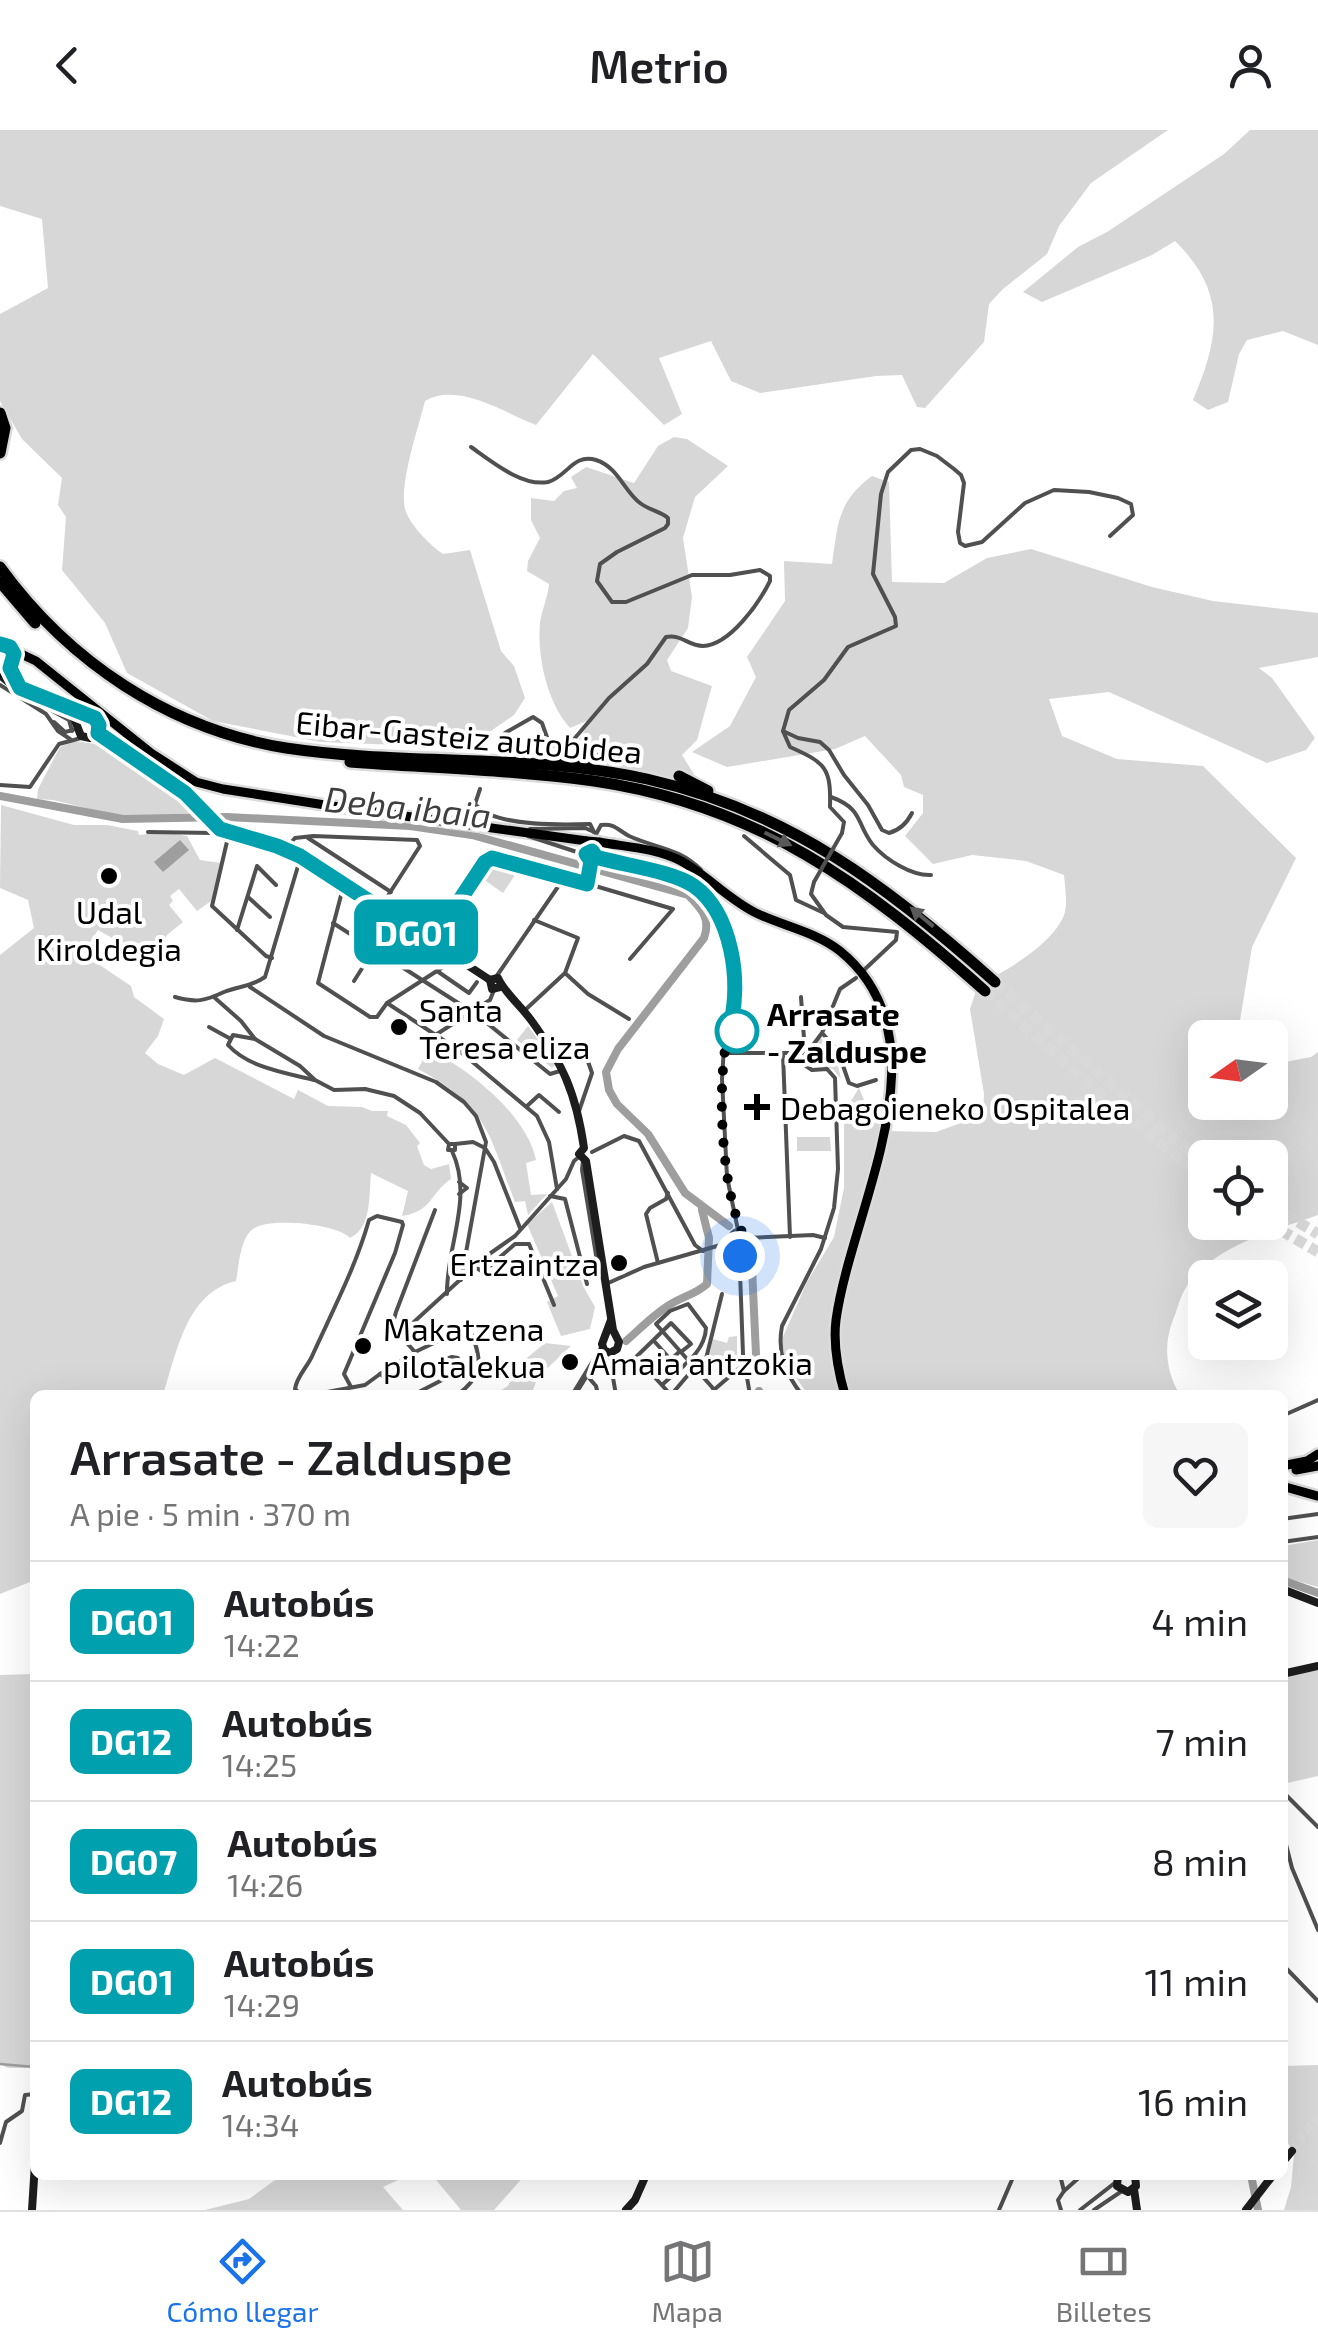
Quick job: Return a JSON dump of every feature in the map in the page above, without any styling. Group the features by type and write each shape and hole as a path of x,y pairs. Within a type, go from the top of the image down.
{"highway":[{"path":"0,413 5,428 0,453"},
{"name":"Eibar-Gasteiz autobidea","path":"0,567 37,615 76,652 132,692 208,727 304,750 597,770 649,780 734,805 836,854 913,910 990,986 880,901 784,841 743,822 650,792 598,782 306,758 221,740 190,728 129,698 73,659 0,585"},
{"path":"528,763 603,758"},
{"path":"679,776 734,805"}],"main road":[{"path":"0,644 36,661 172,769 196,782 324,806 672,856 752,911 838,950 863,976 886,1026 892,1075 889,1110 836,1321 844,1390"},
{"path":"6,670 12,650"},
{"path":"6,670 28,662 43,668"},
{"path":"1288,1467 1307,1462 1318,1454"},
{"path":"1288,1468 1318,1466"},
{"path":"1288,1488 1318,1497"}],"street":[{"path":"471,448 522,478 544,482 552,481 578,460 597,460 618,476 644,506 668,518 664,528 600,564 597,581 612,602 626,602 692,574 730,575 760,570 770,576 729,634 718,642 699,646 680,636 666,637 647,664 609,698 569,744 559,748 549,743 542,723 532,717 505,733 498,744"},
{"path":"824,913 811,894 844,822 830,807 825,768 816,759 790,748 783,730 789,710 824,680 844,650 896,626 873,570 886,474 911,450 928,451 962,474 958,532 964,546 982,542 1028,501 1062,488 1131,504 1133,516 1110,536"},
{"path":"6,670 20,688 96,719 98,733 202,809 222,829"},
{"path":"0,685 62,731 75,728 86,716"},
{"path":"35,694 49,709 70,720 84,738"},
{"path":"66,708 75,728"},
{"path":"54,722 70,739"},
{"path":"783,730 820,742 830,750 882,830 897,830 912,813"},
{"path":"0,785 30,786 58,745 98,733"},
{"path":"480,788 475,804 482,811 528,823 590,824 593,842 587,884"},
{"path":"831,796 852,808 873,845 911,871 931,875"},
{"path":"593,842 601,825 612,824 634,838 674,850 698,866 711,882"},
{"path":"222,829 212,906 272,958"},
{"path":"148,832 222,829 286,849 495,984 524,1011 564,1068 578,1114 606,1284 611,1336 578,1390"},
{"path":"514,831 591,860 681,880 704,895 726,932 733,963 732,1016 723,1053 727,1176 738,1230 745,1238"},
{"path":"744,836 790,875 796,900 847,928 897,931 896,940 864,970"},
{"path":"286,849 296,838 418,840 420,846 380,908"},
{"path":"308,838 391,892"},
{"path":"175,998 202,1002 250,986 269,971 300,856"},
{"path":"432,942 485,862 492,858 674,908 630,959"},
{"path":"237,930 257,866 276,885"},
{"path":"437,1034 490,1000 495,984 564,876"},
{"path":"344,884 318,983 377,1017 387,1003 456,958"},
{"path":"248,897 270,917"},
{"path":"354,981 394,918"},
{"path":"524,1011 565,973 578,938 534,920"},
{"path":"333,923 471,1012 550,1074 564,1068"},
{"path":"436,971 470,993 477,982"},
{"path":"565,973 588,994 628,1020"},
{"path":"804,1054 822,1032 840,989 856,978"},
{"path":"250,986 318,1032 418,1072 447,1088 476,1116 486,1137 461,1280"},
{"path":"799,1390 784,1367 782,1326 825,1238 834,1208 838,1169 835,1078 827,1069 807,1068 801,997"},
{"path":"215,998 255,1039"},
{"path":"387,1003 437,1034 527,1106 546,1130 557,1189"},
{"path":"433,1010 454,1024"},
{"path":"209,1028 229,1038"},
{"path":"822,1032 838,1051 849,1083 857,1086 876,1080"},
{"path":"229,1038 237,1034 255,1039 334,1090 377,1092 406,1102 452,1144"},
{"path":"229,1038 230,1048 258,1064 291,1078 315,1080"},
{"path":"578,1114 592,1073 584,1050"},
{"path":"723,1053 804,1054"},
{"path":"784,1054 790,1237"},
{"path":"527,1106 539,1096 560,1112"},
{"path":"396,1332 404,1331 520,1228 557,1189 574,1161 624,1136 643,1144 695,1245 703,1251"},
{"path":"447,1294 460,1194 452,1151 448,1148 452,1144 469,1142 484,1148 498,1170 520,1228"},
{"path":"585,1155 582,1170 597,1261"},
{"path":"550,1196 565,1199 586,1284"},
{"path":"658,1264 646,1214 669,1198"},
{"path":"415,1352 396,1332 393,1323 436,1210"},
{"path":"296,1390 297,1380 310,1361 362,1246 370,1220 377,1216 403,1225 395,1254 344,1374 351,1387"},
{"path":"731,1242 732,1233 738,1230"},
{"path":"745,1238 825,1238"},
{"path":"745,1238 740,1246 744,1364 749,1390"},
{"path":"606,1284 731,1242 740,1246"},
{"path":"465,1265 483,1272 516,1244 528,1244 554,1305"},
{"path":"692,1255 695,1245"},
{"path":"497,1250 501,1256"},
{"path":"702,1376 722,1294"},
{"path":"662,1385 688,1360 704,1345 706,1330 689,1306 670,1312 656,1324 688,1360 695,1367 714,1390 744,1364"},
{"path":"654,1376 690,1344 671,1323 636,1357 666,1390"},
{"path":"404,1331 404,1339"},
{"path":"336,1390 364,1385 415,1352 459,1331 472,1335 480,1358 479,1370 463,1390"},
{"path":"577,1390 604,1352 618,1347 611,1336"},
{"path":"653,1340 671,1360"},
{"path":"604,1352 615,1390"},
{"path":"604,1352 613,1374"},
{"path":"380,1374 388,1380 452,1356 458,1358 460,1365 453,1374 423,1390"},
{"path":"675,1390 695,1367"},
{"path":"587,1377 597,1390"},
{"path":"1288,1413 1318,1400"},
{"path":"1318,1487 1318,1497"},
{"path":"1288,1519 1318,1514"},
{"path":"1288,1541 1318,1537"},
{"path":"1288,1591 1318,1603"},
{"path":"1288,1673 1318,1666"},
{"path":"1288,1798 1318,1827"},
{"path":"1288,1852 1318,1930"},
{"path":"1288,1970 1318,2001"},
{"path":"0,2143 6,2122 22,2110 24,2095 30,2094"},
{"path":"1288,2156 1292,2151"},
{"path":"32,2210 34,2180"},
{"path":"626,2210 644,2180"},
{"path":"999,2210 1012,2180"},
{"path":"1061,2180 1064,2190"},
{"path":"1062,2210 1058,2200 1076,2180"},
{"path":"1246,2210 1269,2180"},
{"path":"1129,2182 1136,2206"},
{"path":"1080,2210 1129,2182"},
{"path":"1094,2210 1129,2182"}],"shaded area":[{"path":"0,130 1168,130 1091,183 1059,226 1047,254 989,304 984,342 925,408 917,407 902,375 760,393 731,381 711,341 659,358 682,414 664,425 593,354 536,425 466,397 438,396 425,401 406,473 406,512 412,524 443,554 470,550 501,651 514,666 525,698 514,715 478,740 425,746 321,742 213,721 127,673 105,623 62,570 66,517 58,505 62,478 22,439 0,401 0,314 48,288 42,219 0,206"},
{"path":"1250,130 1318,130 1318,345 1283,331 1247,340 1239,354 1228,402 1208,410 1193,400 1213,336 1211,298 1192,260 1175,241 1152,255 1042,302 1023,292 1078,247 1224,154"},
{"path":"674,437 687,439 728,466 695,497 683,538 692,597 688,628 667,660 671,671 712,686 697,740 682,755 695,776 689,785 661,776 568,763 592,719 570,728 555,705 540,650 540,623 549,584 527,571 540,538 531,520 531,498 554,501 564,491 577,488 571,477 586,467 634,483 658,446"},
{"path":"872,476 889,482 892,582 944,583 987,558 1031,549 1152,587 1213,601 1318,613 1318,657 1259,668 1272,678 1315,738 1306,750 1267,763 1109,692 1049,699 1062,736 1117,759 1203,766 1296,858 1252,947 1240,1020 1188,1020 1188,1120 1288,1120 1288,1061 1318,1052 1318,1215 1288,1225 1288,1140 1188,1140 1188,1240 1249,1240 1213,1260 1188,1260 1188,1285 1170,1329 1167,1349 1177,1390 805,1390 783,1358 782,1339 807,1282 834,1237 844,1188 844,1112 859,1088 868,1109 886,1131 936,1132 983,1115 984,1094 970,1009 978,985 1039,947 1058,926 1066,906 1064,875 1026,861 972,855 933,864 905,836 923,813 923,795 904,787 901,775 865,736 835,749 727,767 692,752 730,726 756,677 747,657 785,601 784,561 832,564 846,505"},
{"path":"74,741 104,745 154,777 199,813 123,817 37,799 38,789 60,747"},
{"path":"1,805 74,825 107,825 138,831 139,835 163,832 187,836 200,860 221,863 211,901 197,911 179,889 170,896 173,901 169,905 183,922 167,935 156,963 98,930 88,945 76,949 131,986 134,997 164,1019 158,1036 145,1053 158,1064 184,1075 215,1058 294,1099 298,1090 328,1106 388,1111 387,1116 406,1125 420,1143 417,1146 424,1165 431,1169 449,1164 451,1179 420,1210 402,1216 408,1191 371,1173 366,1219 350,1238 332,1229 303,1224 273,1223 253,1229 243,1245 236,1281 205,1298 186,1326 165,1390 30,1390 30,1582 0,1594 0,955 34,928 28,900 0,888"},
{"path":"180,840 189,850 163,872 154,862"},
{"path":"491,864 517,872 503,893 483,879"},
{"path":"528,1026 556,1064 552,1068 517,1040"},
{"path":"820,1037 835,1053 841,1079 833,1069 808,1064 810,1051"},
{"path":"429,1049 495,1096 531,1143 536,1160 526,1163 531,1195 547,1194 528,1215 525,1201 515,1202 491,1139 472,1109 418,1069"},
{"path":"797,1137 830,1137 831,1151 797,1151"},
{"path":"552,1202 583,1286 595,1307 590,1329 561,1336 547,1302 558,1296 527,1224"},
{"path":"737,1336 737,1363 730,1370 705,1375 713,1339 727,1343 729,1337"},
{"path":"545,1343 571,1346 538,1377 533,1390 501,1390 508,1386 517,1366"},
{"path":"1318,1540 1318,1587 1288,1578 1288,1545"},
{"path":"1318,1669 1318,1776 1288,1783 1288,1676"},
{"path":"30,1674 30,2068 0,2064 0,1675"},
{"path":"1318,2065 1318,2210 1284,2210 1294,2155 1288,2143 1288,2066"},
{"path":"275,2180 398,2180 383,2187 403,2210 205,2210 249,2199"},
{"path":"436,2180 521,2180 494,2210 461,2210"}],"waterway":[{"name":"Deba ibaia","path":"0,796 123,819 227,817 410,826 472,835 688,895 704,915 704,938 618,1049 606,1072 609,1090 617,1104 648,1134 685,1193 729,1226"},
{"path":"626,1341 665,1308 707,1284 709,1238 702,1210"},
{"name":"Deba ibaia","path":"751,1246 756,1354"},
{"name":"Deba ibaia","path":"1288,1582 1318,1593"},
{"path":"0,2064 30,2067"},
{"path":"1252,2180 1258,2210"}],"tunnel":[{"path":"995,982 1188,1149"},
{"path":"985,991 1107,1100 1188,1165"},
{"path":"1288,1216 1318,1234"},
{"path":"1288,1234 1318,1252"},
{"path":"1292,2151 1318,2116"}],"bus line":[{"name":"DG01","path":"0,644 10,647 14,654 10,668 15,684 95,718 98,733 185,793 220,829 300,856 432,942 485,862 492,858 587,884 591,861 586,854 592,851 596,857 690,883 704,895 726,932 735,981 730,1025 738,1034"}],"place":[{"name":"Udal Kiroldegia","path":"109,876"},
{"name":"Santa Teresa eliza","path":"399,1027"},
{"name":"Arrasate - Zalduspe","path":"737,1031"},
{"name":"Debagoieneko Ospitalea","path":"757,1107"},
{"name":"Ertzaintza","path":"619,1263"},
{"name":"Makatzena pilotalekua","path":"363,1346"},
{"name":"Amaia antzokia","path":"570,1362"}],"route":[{"path":"737,1031 730,1026 722,1079 727,1176 738,1230 745,1238 740,1256"}]}
